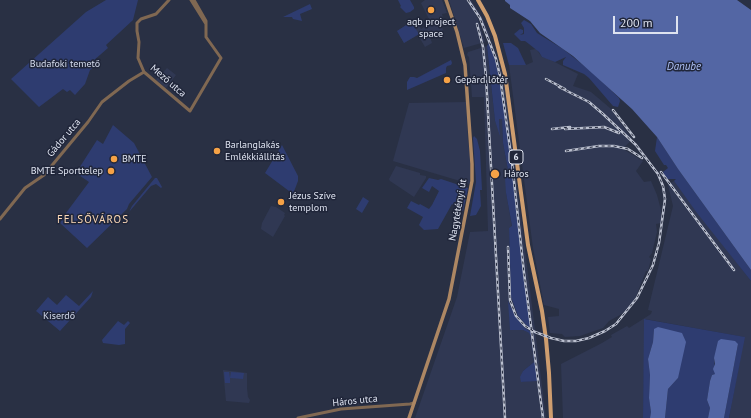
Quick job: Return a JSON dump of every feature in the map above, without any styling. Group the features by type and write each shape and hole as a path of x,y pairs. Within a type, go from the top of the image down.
{"main road":[{"name":"Nagytétényi út","path":"409,418 451,293 472,181 472,160 465,65 458,36 446,0"},
{"name":"6","path":"478,0 487,16 498,43 505,74 528,245 542,311 548,357 551,418"}],"street":[{"name":"Mező utca","path":"170,0 156,14 141,19 136,26 139,42 138,58 144,72 190,111 221,58 206,37 206,24"},
{"path":"191,0 206,24"},
{"path":"194,0 204,17 206,24"},
{"name":"Gádor utca","path":"0,219 25,188 44,175 91,118 102,102 129,81 144,72"},
{"name":"Háros utca","path":"298,418 341,409 414,403"}],"shaded area":[{"path":"425,0 442,0 447,13 442,14 443,18 439,19 443,30 430,37 432,43 425,47 418,35 404,43 397,31 411,22 414,26 418,24 421,29 431,23 421,3"},
{"path":"449,0 471,0 482,17 491,38 488,39 480,18 473,9 478,19 485,42 464,48"},
{"path":"492,42 503,76 505,89 546,418 415,418 457,297 470,232 488,231 484,97 472,97 469,57 467,55 468,52 487,46 495,121 500,134 499,119 502,119 503,143 509,177 506,193 512,227 509,228 511,297 515,311 522,322 529,328 524,327 516,317 509,301 510,329 523,330 529,333 531,337 534,362 523,371 521,382 537,380 511,163 495,60 489,43"},
{"path":"536,49 542,57 547,58 578,74 573,86 591,92 610,108 632,139 623,149 643,161 636,171 644,182 651,181 661,210 661,223 656,224 657,232 652,253 649,257 651,259 648,271 646,271 635,299 628,308 620,315 609,321 603,328 580,336 565,337 562,334 550,333 548,317 559,316 559,309 544,305 533,248 509,65 526,65 533,62 530,50"},
{"path":"167,68 176,75 166,88 156,80"},
{"path":"466,102 471,162 470,184 393,161 409,103"},
{"path":"396,166 426,176 414,197 390,181 389,179"},
{"path":"674,181 751,281 751,418 729,418 744,337 645,319 643,418 563,418 561,364 602,343 612,337 611,335 627,326 629,328 651,314 652,311 648,310 673,206 668,185"},
{"path":"271,206 276,207 285,213 285,216 273,237 261,229 262,223"},
{"path":"223,370 247,373 249,403 226,401"}],"green space":[{"name":"Budafoki temető","path":"106,0 138,0 133,20 106,45 108,48 93,61 96,64 90,70 85,84 75,95 70,90 67,92 63,89 39,107 11,79 86,12"},
{"path":"398,0 410,0 414,9 406,13 400,7 401,6"},
{"path":"310,4 312,9 300,14 302,21 293,19 292,17 283,17"},
{"path":"524,20 531,24 537,33 563,49 592,72 619,98 620,101 618,107 613,106 584,74 563,65 563,61 566,57 555,62 542,57 539,52 529,44 525,41 521,41 514,34 520,29 523,30 523,33 520,35 524,34 524,28 521,23"},
{"path":"411,22 419,34 404,43 397,31"},
{"path":"489,43 502,89 531,327 529,328 518,316 511,297 509,228 512,226 505,178 509,176 503,143 502,119 499,119 500,136 495,121 487,46"},
{"path":"503,43 511,43 518,48 526,65 509,65"},
{"path":"451,60 452,63 451,65 447,66 446,73 407,90 407,82 410,77 417,78"},
{"name":"BMTE","path":"113,125 134,143 152,177 129,204 127,209 87,248 60,223 89,182 76,173 97,140 103,144"},
{"path":"474,136 477,139 480,151 482,190 480,190 481,206 476,215 470,216 476,182"},
{"path":"657,137 678,169 751,270 751,281 697,213 674,181 676,179 666,179 663,172 668,168 664,165 655,151"},
{"path":"282,145 298,176 298,181 293,194 265,173"},
{"path":"155,178 157,178 162,187 161,188 156,184 151,186 129,212 132,206"},
{"path":"429,178 438,180 441,179 468,188 463,211 452,204 438,229 424,230 419,225 423,217 407,208 411,201 429,209 432,205 439,191 432,186 429,192 422,188"},
{"path":"363,197 369,201 362,213 356,209"},
{"name":"Kiserdő","path":"93,291 91,297 60,331 36,311 48,297 57,305 66,295 79,306"},
{"path":"508,301 516,317 524,327 531,332 537,381 521,382 520,377 523,371 534,362 531,337 529,333 523,330 510,330"},
{"path":"644,319 745,337 729,418 724,418 738,344 714,358 715,374 712,375 710,381 707,400 710,408 708,418 665,418 668,389 678,378 654,329 653,342 648,359 650,375 649,398 651,412 650,418 643,418"},
{"path":"118,321 124,325 128,321 130,323 125,329 125,344 119,345 103,343 102,340"},
{"path":"224,372 229,372 230,383 225,383"},
{"path":"231,372 244,373 243,379 230,378"}],"water":[{"name":"Danube","path":"505,0 737,0 751,10 751,270 678,169 657,137 632,109 573,56 540,33 530,21 510,8 510,5"},
{"path":"658,327 682,333 686,342 678,378 668,389 665,418 650,418 650,375 648,359 653,342 654,329"},
{"path":"721,339 735,341 738,344 724,418 708,418 710,408 707,400 710,381 712,375 715,374 713,369 715,364 714,358 718,341"}],"railway":[{"path":"468,0 480,18 496,59 500,76 543,418"},
{"path":"477,24 483,47 486,77 505,418"},
{"path":"546,79 565,89"},
{"path":"508,247 510,300 516,316 525,326 535,332 564,341 576,341 589,338 616,324 637,298 653,265 659,243 665,199 663,186 658,174 636,145 603,114 589,102 559,87"},
{"path":"613,110 634,137"},
{"path":"552,129 570,127"},
{"path":"565,129 604,127 619,133"},
{"path":"566,151 599,146 614,146 628,149 642,158"},
{"path":"661,172 734,270"}],"place":[{"name":"aqb project space","path":"431,10"},
{"name":"Gepárd lőtér","path":"447,80"},
{"name":"Barlanglakás Emlékkiállítás","path":"217,151"},
{"name":"BMTE","path":"114,159"},
{"name":"BMTE Sporttelep","path":"111,171"},
{"name":"Háros","path":"495,174"},
{"name":"Jézus Szíve templom","path":"281,202"}],"district":[{"name":"FELSŐVÁROS","path":"93,220"}]}
